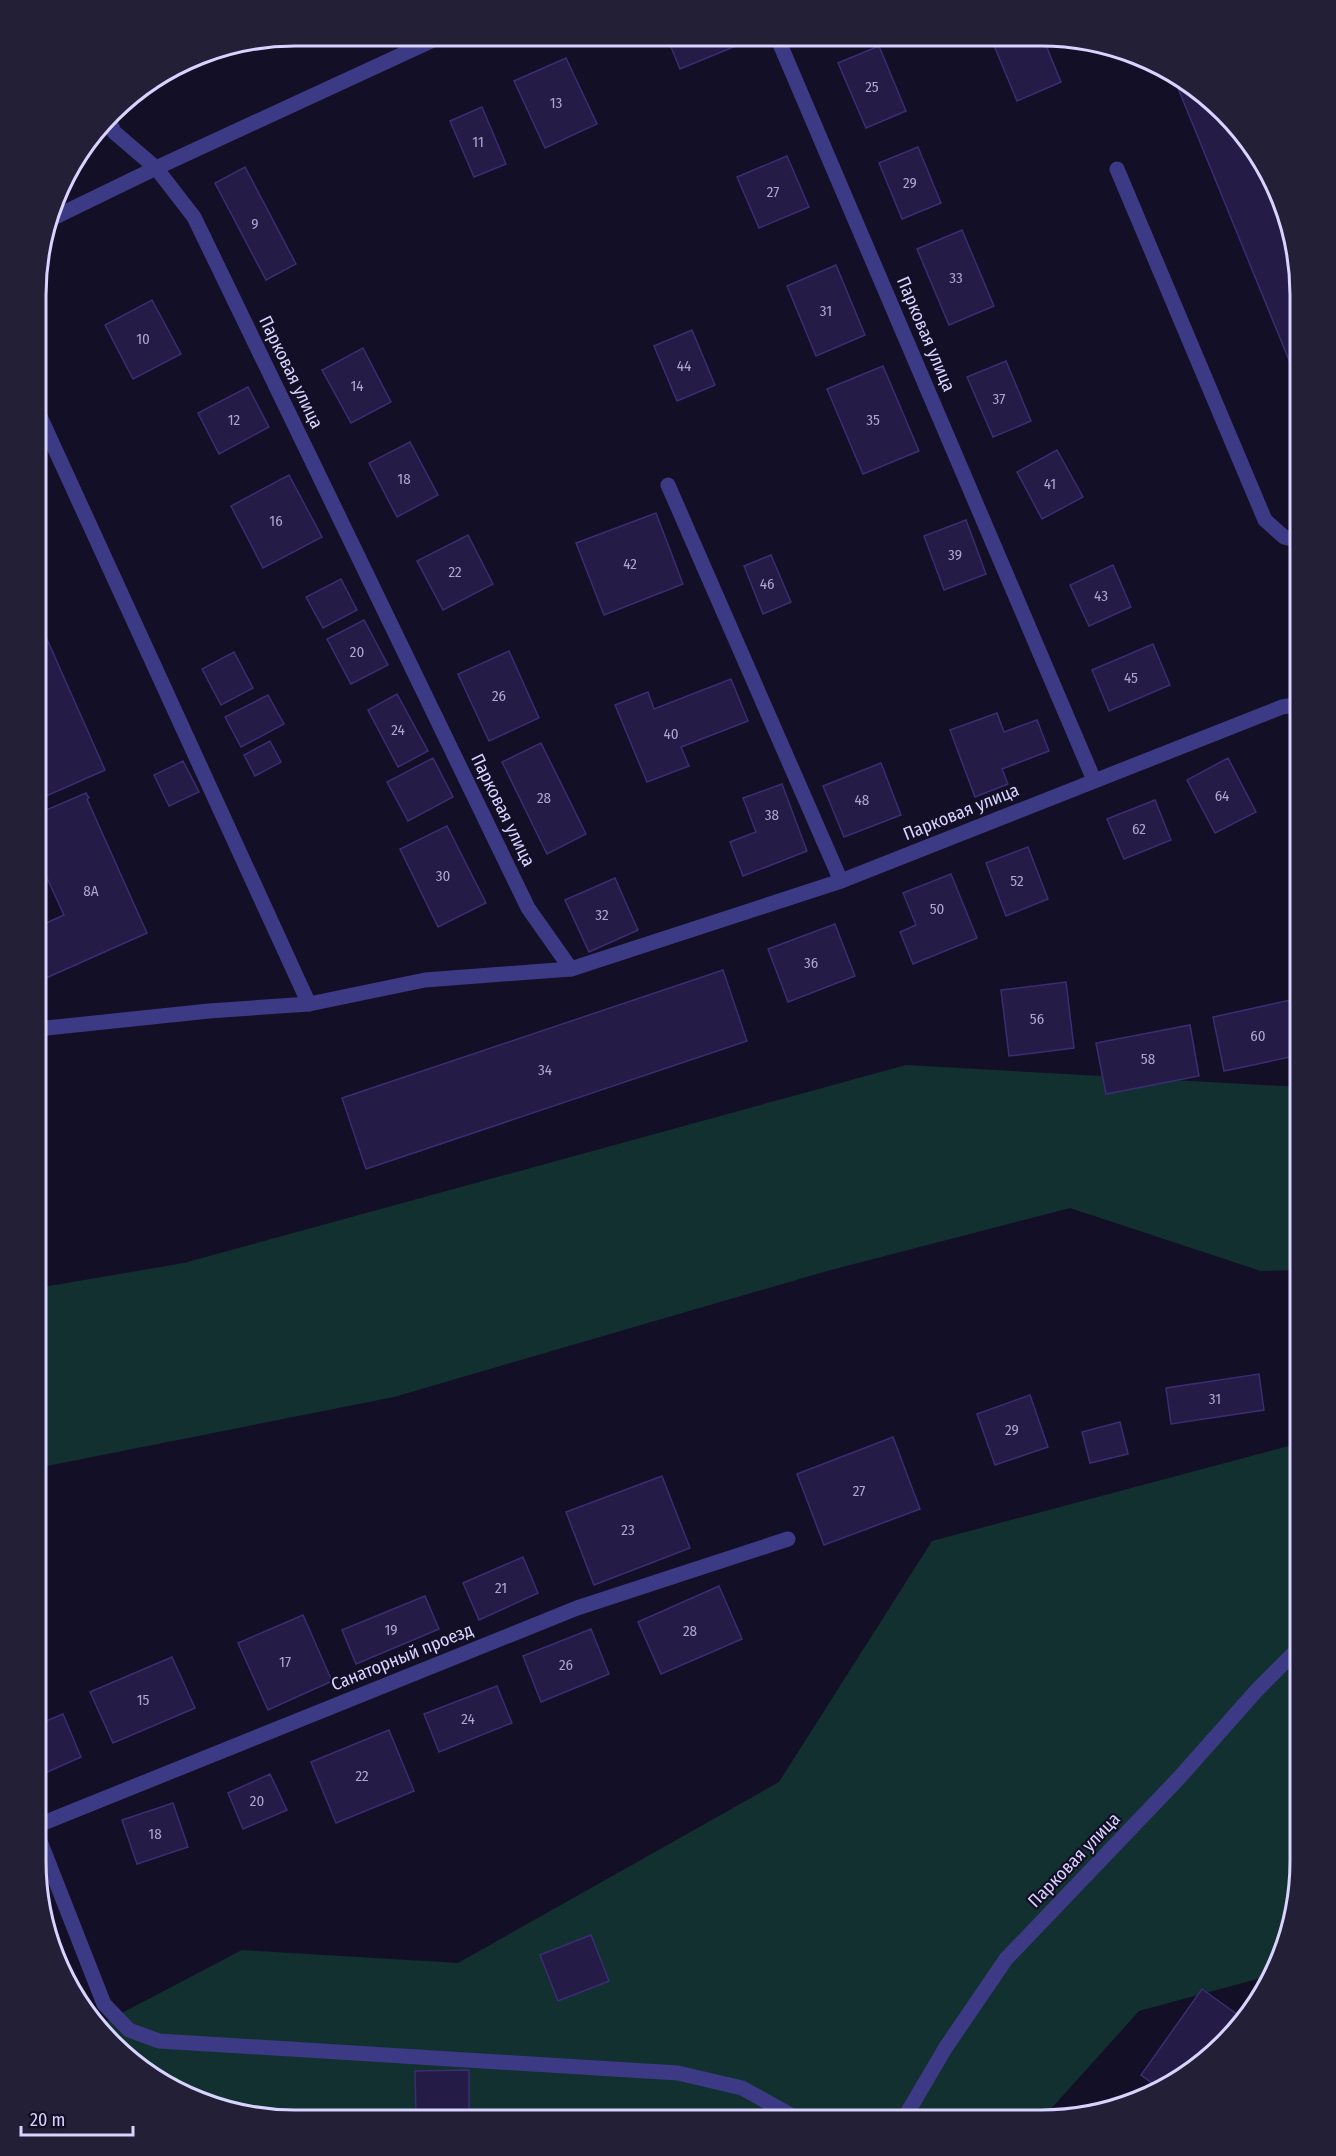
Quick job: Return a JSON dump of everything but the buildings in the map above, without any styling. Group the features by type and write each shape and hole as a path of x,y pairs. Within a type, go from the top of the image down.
{"street":[{"path":"60,215 420,46"},
{"name":"Парковая улица","path":"781,46 1094,780"},
{"name":"Парковая улица","path":"112,127 114,132 156,168 194,217 528,908 571,969 841,881 1094,780 1290,706"},
{"path":"1117,169 1266,520 1284,537 1290,538"},
{"path":"46,429 309,1004"},
{"path":"668,485 841,881"},
{"path":"46,1028 209,1011 309,1004 425,980 571,969"},
{"name":"Санаторный проезд","path":"46,1822 577,1608 788,1539"},
{"name":"Парковая улица","path":"909,2110 946,2047 1006,1959 1179,1778 1290,1656"},
{"path":"46,1856 104,2004 129,2030 159,2041 678,2073 742,2088 782,2110"}],"green space":[{"path":"906,1065 1290,1086 1290,1270 1261,1271 1070,1208 827,1271 394,1397 46,1466 46,1286 184,1263"},
{"path":"1290,1446 1290,1861 1285,1909 1271,1956 1260,1978 1139,2011 1051,2109 279,2109 231,2101 185,2084 157,2068 131,2048 105,2022 242,1950 458,1963 779,1782 932,1541"}]}
